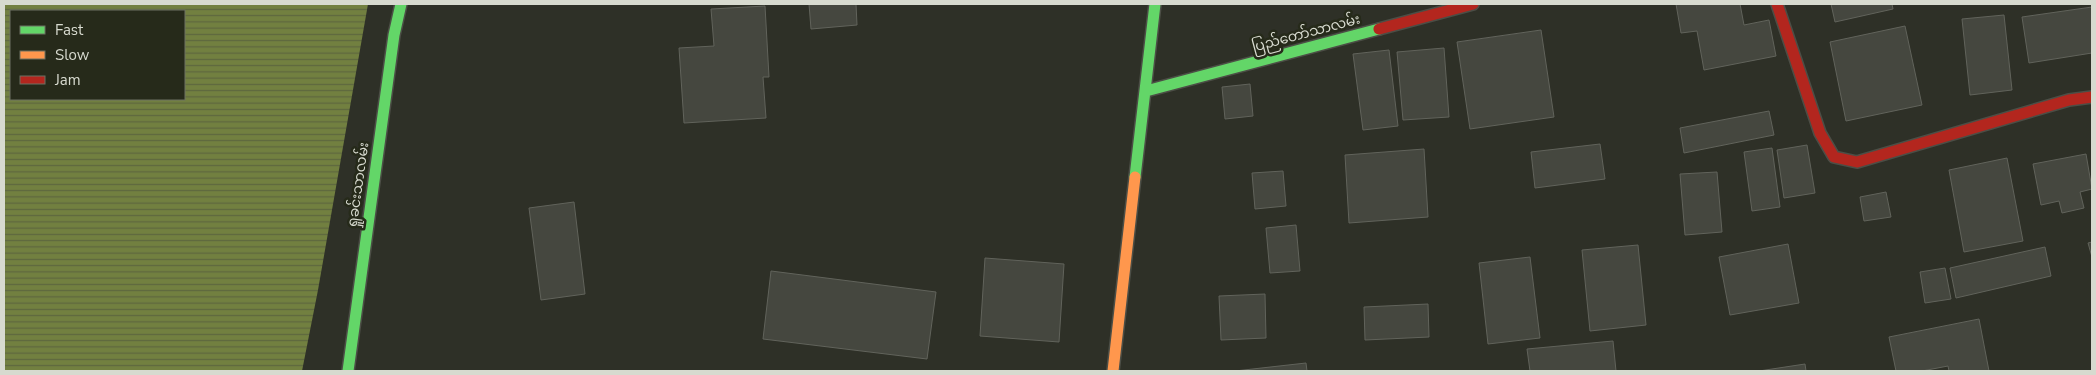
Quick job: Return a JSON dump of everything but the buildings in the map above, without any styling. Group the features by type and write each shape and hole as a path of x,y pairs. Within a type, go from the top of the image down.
{"street":[{"name":"ရှုခင်းသာလမ်း","path":"348,371 394,35 401,4"},
{"path":"1113,371 1155,4"},
{"name":"ပြည်တော်သာလမ်း","path":"1146,91 1473,4"},
{"path":"1777,4 1820,134 1834,157 1856,162 2069,100 2092,97"}],"shaded area":[{"path":"4,4 368,4 302,371 4,371"}],"traffic: fast":[{"path":"348,371 394,35 401,4"},
{"path":"1135,177 1155,4"},
{"path":"1146,91 1379,29"}],"traffic: slow":[{"path":"1113,371 1135,177"}],"traffic: jam":[{"path":"1379,29 1473,4"},
{"path":"1777,4 1820,133 1834,157 1857,162 2069,100 2092,97"}]}
